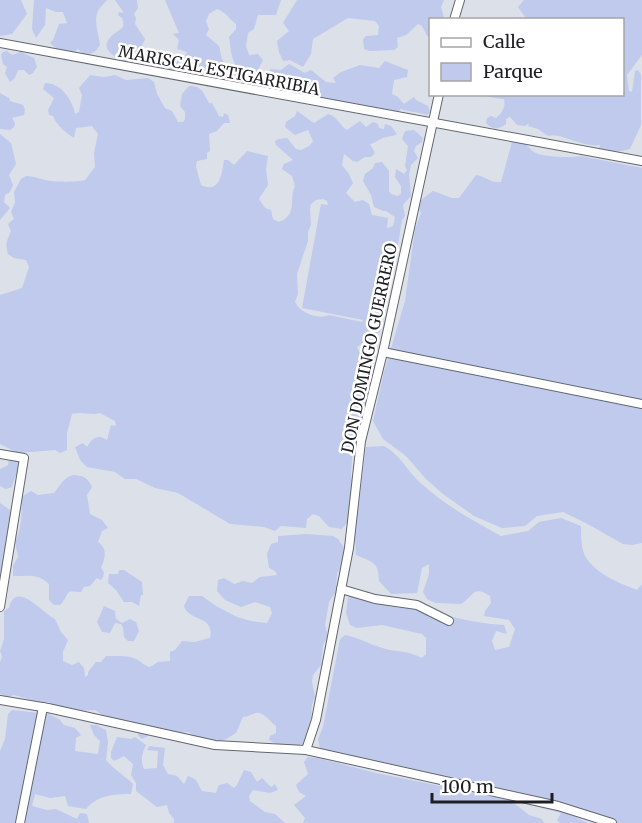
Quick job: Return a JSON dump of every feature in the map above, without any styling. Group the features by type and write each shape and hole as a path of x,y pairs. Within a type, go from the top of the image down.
{"street":[{"path":"455,18 460,0"},
{"name":"MARISCAL ESTIGARRIBIA","path":"0,43 642,161"},
{"name":"DON DOMINGO GUERRERO","path":"306,750 316,720 349,548 361,441 383,352 439,96"},
{"path":"383,352 642,404"},
{"path":"0,454 24,458 0,606"},
{"path":"341,589 375,599 417,605 450,621"},
{"path":"0,700 44,707 215,746 306,750 558,806 612,823"},
{"path":"20,823 44,707"}],"green space":[{"path":"0,0 21,0 27,14 12,34 0,36"},
{"path":"34,0 107,0 96,16 100,45 94,52 84,55 78,49 73,54 57,49 50,43 59,24 67,23 63,12 46,8 45,25 36,38 32,29"},
{"path":"115,0 137,0 138,8 134,14 135,24 145,39 141,48 146,54 154,57 152,61 143,61 128,51 128,63 123,63 108,50 107,42 122,28 124,23 118,15 119,12 124,13"},
{"path":"165,0 281,0 276,15 258,15 254,29 248,33 246,46 249,55 258,54 263,60 254,78 246,70 243,72 236,65 232,57 229,37 236,29 236,24 217,9 209,14 206,21 209,29 206,35 219,46 222,59 232,76 225,83 215,78 208,78 202,72 182,74 169,68 165,63 170,59 177,61 183,59 187,52 177,49 179,40 173,34 179,33"},
{"path":"297,0 444,0 441,7 444,18 429,18 429,35 427,36 422,26 418,24 406,35 397,38 398,47 394,50 370,51 364,49 363,39 366,36 378,35 379,26 375,21 348,18 313,39 311,54 303,67 290,60 283,61 277,41 289,31 283,23"},
{"path":"524,0 642,0 642,55 627,75 629,91 632,92 635,71 638,70 641,75 641,125 630,149 612,153 604,158 599,149 600,145 586,144 559,136 548,136 528,126 529,123 525,126 517,125 510,117 506,119 506,124 498,128 493,128 486,123 487,118 491,116 496,118 500,114 504,107 504,99 484,96 624,96 624,18 524,18 518,7"},
{"path":"7,51 12,55 21,52 34,58 37,67 33,73 29,75 24,70 18,70 15,78 10,82 5,73 7,67 3,64 1,55"},
{"path":"385,61 408,70 407,77 394,80 392,94 404,104 414,97 428,106 430,112 427,115 401,109 395,115 337,104 324,97 318,99 303,92 293,94 270,85 270,69 281,70 289,64 305,73 311,70 326,82 336,83 333,78 341,72 360,65 379,68"},
{"path":"90,75 104,77 115,75 126,80 148,78 154,82 157,94 165,108 172,111 178,122 183,122 185,112 180,106 182,94 189,86 199,88 209,103 212,103 219,116 223,117 224,113 228,115 230,123 224,123 217,131 209,134 210,151 207,153 207,159 197,161 196,167 201,185 212,187 216,185 221,177 224,160 234,165 247,151 268,156 266,170 268,185 259,199 265,208 271,210 273,219 279,222 285,219 291,211 295,186 292,176 282,169 284,164 293,160 276,145 275,141 287,138 296,149 301,150 313,141 308,130 295,135 285,127 286,122 295,116 297,111 314,123 328,114 347,130 360,121 366,127 373,122 378,124 379,128 384,129 385,124 391,126 397,134 370,144 375,153 371,157 365,157 357,162 344,154 342,165 353,183 346,193 355,202 363,200 369,204 372,215 388,218 387,228 393,226 395,217 374,207 371,195 363,181 365,174 373,168 375,163 382,162 389,171 389,191 398,196 401,194 401,186 395,177 396,169 404,174 407,170 405,166 408,146 402,139 405,131 414,130 423,138 414,151 418,158 411,165 409,175 411,196 403,205 405,216 402,220 398,245 395,248 383,247 373,303 377,303 384,313 380,332 366,338 357,347 360,354 376,366 370,379 371,392 364,404 361,423 353,444 351,475 353,487 349,520 342,529 329,527 319,516 313,514 307,519 306,528 281,526 275,531 264,527 230,524 178,493 155,488 136,479 125,479 115,472 87,467 80,460 75,447 83,443 87,447 93,439 98,437 107,440 111,425 116,426 115,421 100,413 72,414 67,433 67,450 60,453 55,450 18,453 0,444 0,295 22,288 29,267 26,260 14,258 8,254 7,250 11,231 8,224 14,219 11,212 15,202 14,192 21,179 26,176 54,181 82,181 95,167 94,153 98,134 92,126 76,128 74,138 64,131 53,116 49,115 48,110 54,98 43,89 45,83 61,89 71,103 75,114 79,112 82,95 79,88","holes":["316,200 327,201 328,205 321,204 302,308 363,320 362,322 329,315 320,317 301,309 295,302 298,294 297,274 311,225 311,204"]},
{"path":"0,93 10,101 23,105 25,110 24,115 12,118 15,123 10,130 0,129"},
{"path":"0,134 11,143 16,164 9,175 13,185 10,192 5,195 4,202 10,208 0,220"},
{"path":"520,140 534,152 540,154 558,157 581,156 642,168 642,543 623,544 563,512 537,516 525,526 502,528 474,516 443,494 406,456 383,439 373,421 384,372 405,301 415,229 421,213 419,209 421,200 433,191 452,198 459,198 476,175 501,182 512,142"},
{"path":"384,446 396,455 417,480 441,500 501,536 528,531 539,522 561,518 581,526 584,554 595,568 612,579 637,590 642,584 642,823 600,823 575,817 588,823 560,823 557,820 561,813 510,800 529,815 542,819 544,823 303,823 305,818 294,805 306,796 299,792 296,785 308,774 304,762 308,757 504,799 346,758 320,748 318,739 323,727 340,639 345,635 384,649 410,653 422,658 426,654 426,638 422,634 382,625 357,628 350,625 346,613 348,597 353,593 447,616 504,625 507,634 496,631 492,641 495,650 509,647 515,629 509,620 484,616 491,603 490,596 480,591 461,604 436,603 427,599 423,592 429,574 429,564 422,568 417,593 391,594 379,581 376,566 356,555 355,537 366,447"},
{"path":"9,458 21,463 12,487 6,489 0,486 0,469 8,465"},
{"path":"74,475 89,481 92,487 87,495 90,514 102,520 108,528 102,531 98,542 104,551 101,568 104,572 101,580 97,578 81,592 69,592 60,605 54,605 49,600 49,584 45,580 32,576 13,576 13,566 18,557 15,541 21,520 21,497 31,491 38,495 54,493 65,479"},
{"path":"0,503 10,510 12,518 0,578"},
{"path":"306,534 333,536 344,548 343,565 337,573 336,591 329,602 325,625 328,636 323,645 321,665 313,675 315,697 306,742 287,746 269,740 270,736 276,733 276,726 264,715 257,713 243,717 236,733 221,742 214,743 200,739 188,732 178,733 162,729 149,733 142,739 138,735 139,731 112,721 95,710 77,711 71,708 56,707 49,702 0,694 2,657 0,651 4,639 4,611 17,597 30,601 55,619 68,640 63,652 63,661 72,665 79,662 84,668 85,677 96,662 101,662 106,656 129,657 150,667 158,662 170,661 170,652 175,650 182,641 194,642 210,638 209,626 191,615 184,606 189,596 202,596 237,617 267,623 272,613 270,607 255,602 241,607 225,600 217,591 218,580 224,578 234,584 243,581 252,583 260,577 277,575 269,568 267,554 271,544 278,542 278,536"},
{"path":"119,570 124,570 142,582 143,595 141,595 139,606 132,602 124,602 108,583 109,574 118,574"},
{"path":"104,606 115,611 116,619 122,623 130,619 136,622 139,631 134,641 128,641 124,637 121,624 115,623 110,633 102,632 97,622"},
{"path":"12,710 48,714 59,719 64,725 75,728 81,735 76,738 75,751 98,754 100,741 94,735 90,725 106,730 108,742 106,760 133,784 131,794 101,798 86,809 68,806 65,796 50,798 35,794 32,806 47,810 56,809 77,819 80,813 87,814 89,823 0,823 0,751 5,739 8,714"},
{"path":"117,737 131,739 135,737 146,745 142,757 144,769 157,768 158,751 147,750 149,746 165,748 163,765 168,774 177,776 184,784 188,776 192,777 202,791 216,793 219,785 227,783 234,788 244,770 251,772 257,782 262,778 271,787 275,784 278,790 270,793 253,790 249,796 250,801 265,812 275,814 285,823 174,823 167,805 157,807 136,791 136,783 131,775 133,764 124,756 114,761 111,758"}]}
